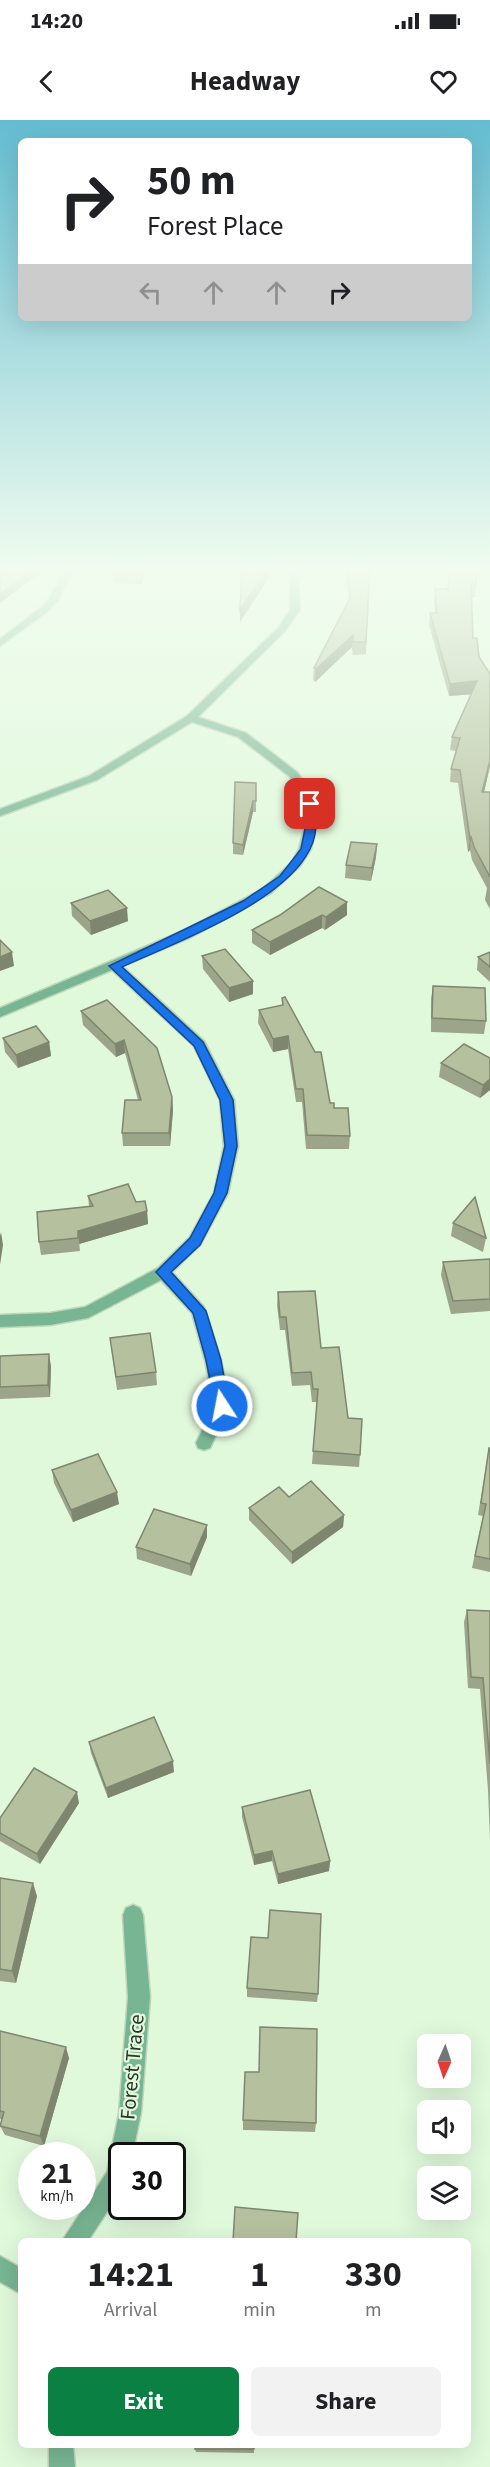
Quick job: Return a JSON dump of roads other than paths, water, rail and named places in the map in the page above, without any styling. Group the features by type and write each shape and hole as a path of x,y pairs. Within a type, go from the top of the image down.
{"street":[{"path":"0,813 93,778 191,718 234,676"},
{"path":"0,1013 187,934 267,891 296,864 306,849 311,834 310,804 305,790 293,774 242,735 191,718"},
{"path":"0,1322 51,1319 87,1312 163,1272 195,1241 221,1193 231,1146 226,1100 199,1044 115,966"},
{"path":"163,1272 199,1311 213,1360 222,1406 204,1443"},
{"name":"Forest Trace","path":"76,2238 117,2175 130,2114 139,1997 133,1915"},
{"path":"0,2268 18,2280"},
{"path":"61,2448 62,2467"}]}
